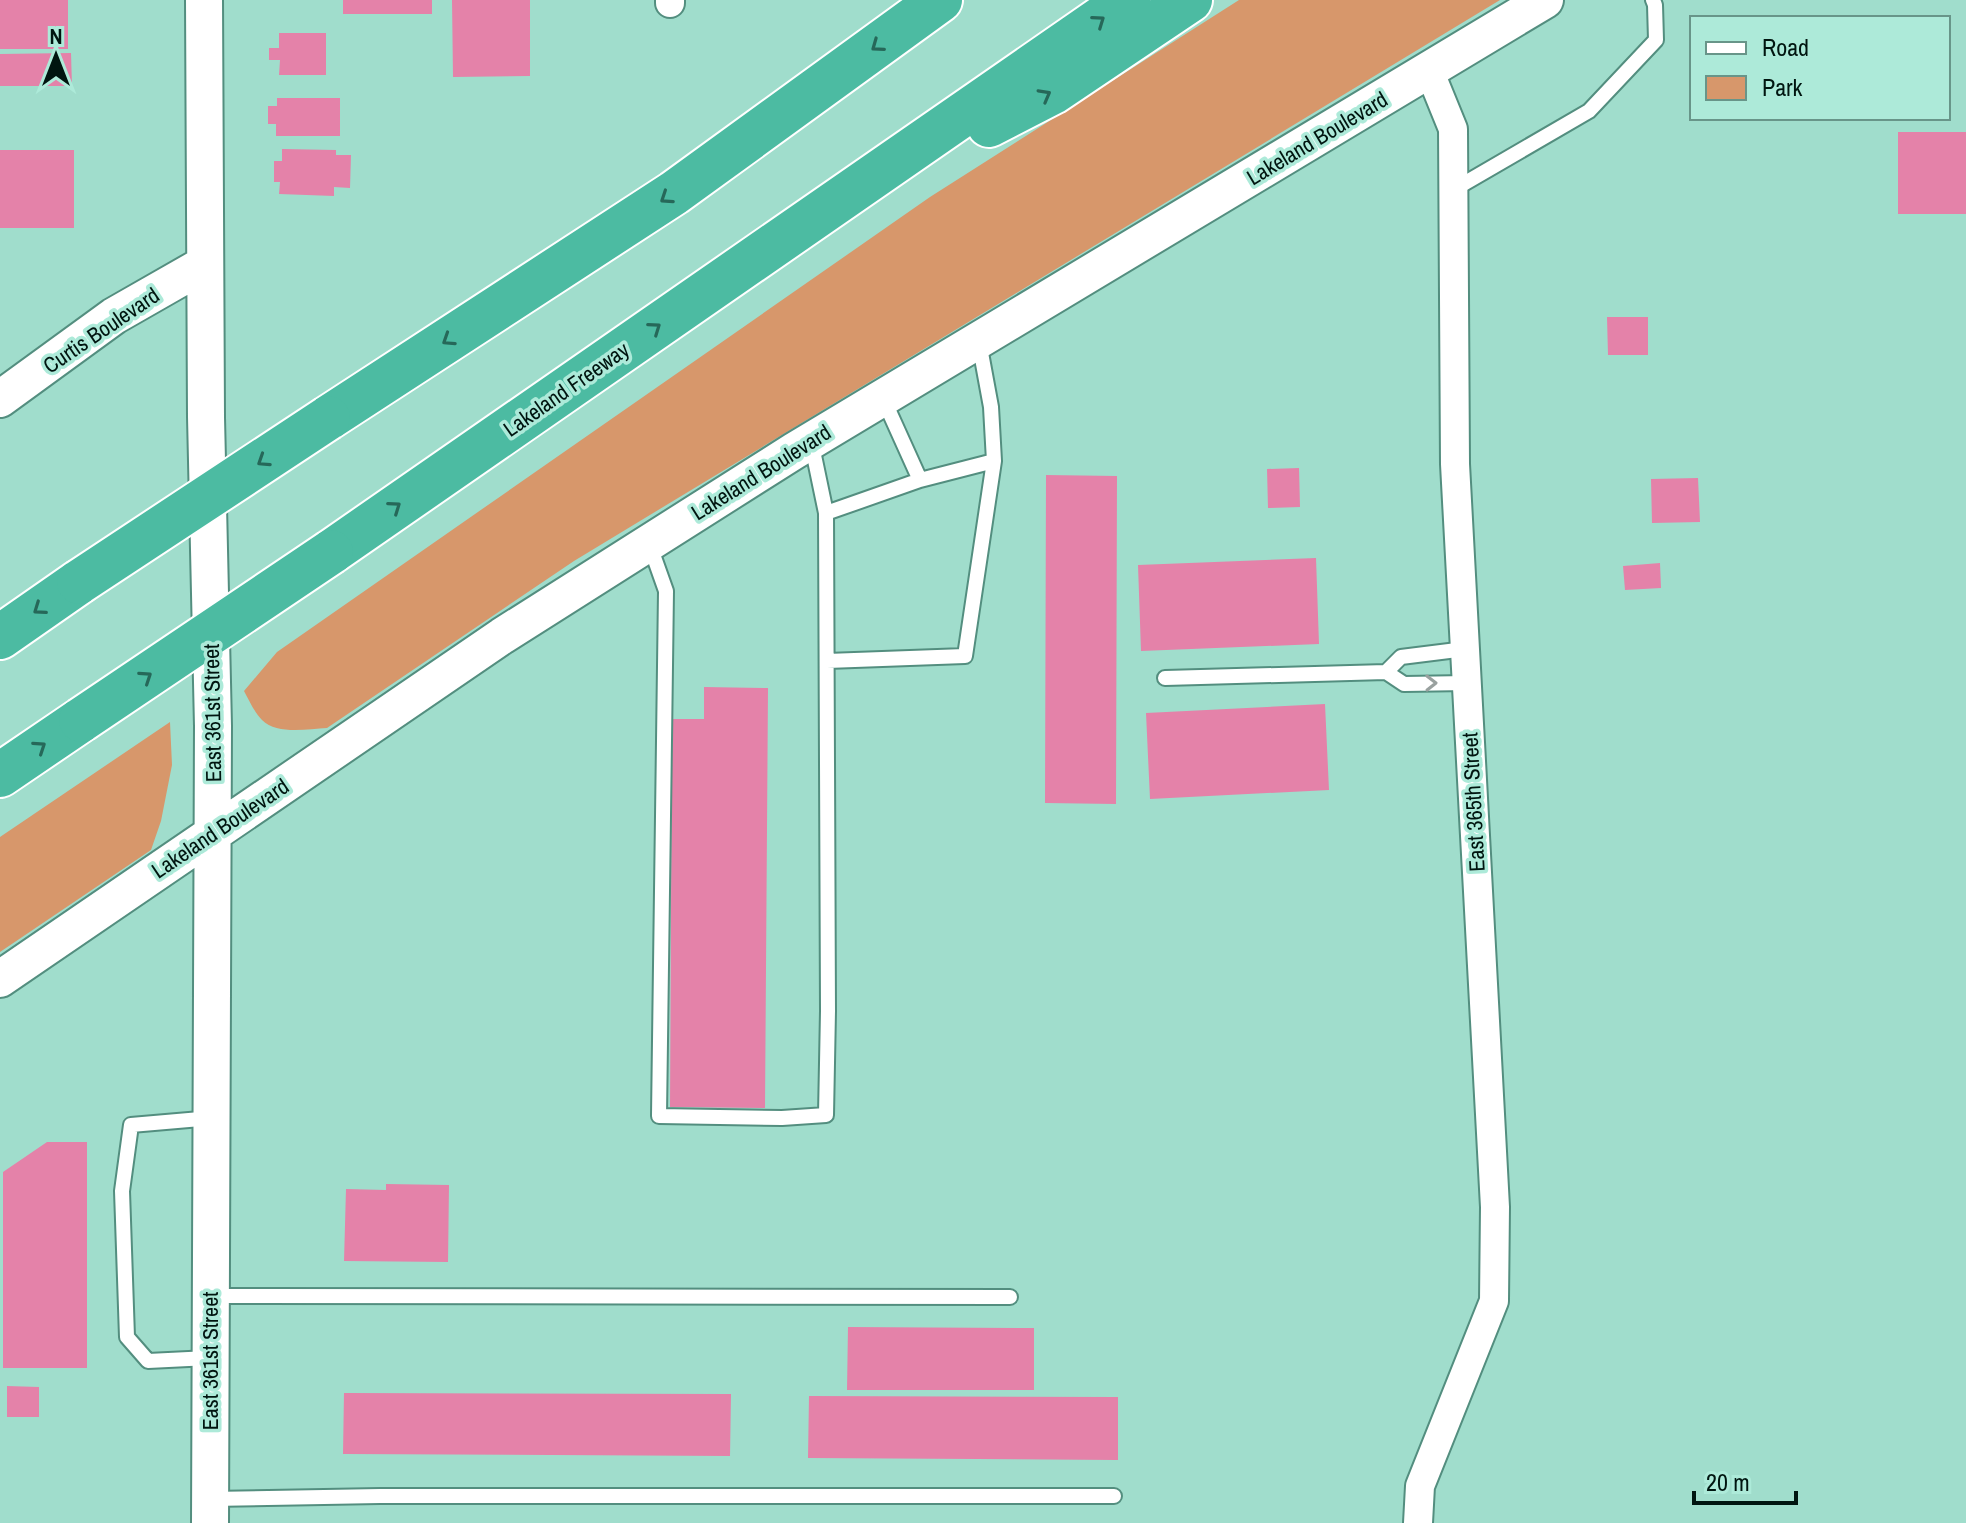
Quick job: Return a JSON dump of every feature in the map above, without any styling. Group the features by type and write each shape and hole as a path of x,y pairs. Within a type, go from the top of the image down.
{"highway":[{"path":"0,637 79,582 674,193 940,0"},
{"name":"Lakeland Freeway","path":"0,775 331,552 1128,0"},
{"path":"827,208 1053,92 1190,0"}],"street":[{"name":"East 361st Street","path":"204,0 206,417 213,726 210,1511"},
{"name":"Lakeland Boulevard","path":"0,979 502,636 883,397 1545,0"},
{"name":"East 365th Street","path":"1418,1523 1420,1486 1494,1301 1495,1207 1455,464 1453,129 1429,70"},
{"name":"Curtis Boulevard","path":"0,399 114,316 205,264"}],"lane":[{"path":"1453,190 1589,111 1656,40 1653,0"},
{"path":"827,661 965,656 994,461 991,407 978,340"},
{"path":"883,397 920,480"},
{"path":"649,543 666,591 659,1116 782,1118 826,1115 826,513 811,441"},
{"path":"826,513 920,480 994,461"},
{"path":"1386,672 1401,657 1465,649"},
{"path":"1165,678 1386,672 1404,684 1467,683"},
{"path":"210,1358 148,1361 127,1337 122,1191 131,1125 212,1118"},
{"path":"211,1296 1010,1297"},
{"path":"210,1511 380,1496 1114,1496"}],"green space":[{"path":"1239,0 1500,0 574,561 327,728 276,728 262,720 244,691 277,652 930,197"},
{"path":"170,722 172,765 161,821 151,850 0,952 0,837"}],"building":[{"path":"0,0 68,0 68,49 0,49"},
{"path":"343,0 432,0 432,14 343,14"},
{"path":"452,0 530,0 530,76 453,77"},
{"path":"279,33 326,33 326,75 279,75 280,60 269,60 269,48 279,48"},
{"path":"71,53 72,86 0,86 0,54"},
{"path":"277,98 340,98 340,136 276,136 276,124 268,124 268,106 277,106"},
{"path":"1898,132 1966,132 1966,214 1898,214"},
{"path":"282,149 336,150 336,155 351,155 350,188 334,187 334,196 279,194 280,182 274,182 274,161 282,161"},
{"path":"0,150 74,150 74,228 0,228"},
{"path":"1607,317 1648,317 1648,355 1608,355"},
{"path":"1299,468 1300,507 1268,508 1267,469"},
{"path":"1046,475 1117,476 1116,804 1045,803"},
{"path":"1698,478 1700,522 1652,523 1651,479"},
{"path":"1316,558 1319,644 1141,651 1138,565"},
{"path":"1660,563 1661,588 1625,590 1623,566"},
{"path":"704,687 768,688 765,1108 670,1107 672,719 704,719"},
{"path":"1325,704 1329,790 1150,799 1146,713"},
{"path":"47,1142 87,1142 87,1368 3,1368 3,1172"},
{"path":"386,1184 449,1185 448,1262 344,1261 346,1189 386,1190"},
{"path":"848,1327 1034,1328 1034,1390 847,1390"},
{"path":"7,1386 39,1387 39,1417 7,1417"},
{"path":"344,1393 731,1394 730,1456 343,1454"},
{"path":"809,1396 1118,1397 1118,1460 808,1458"}]}
